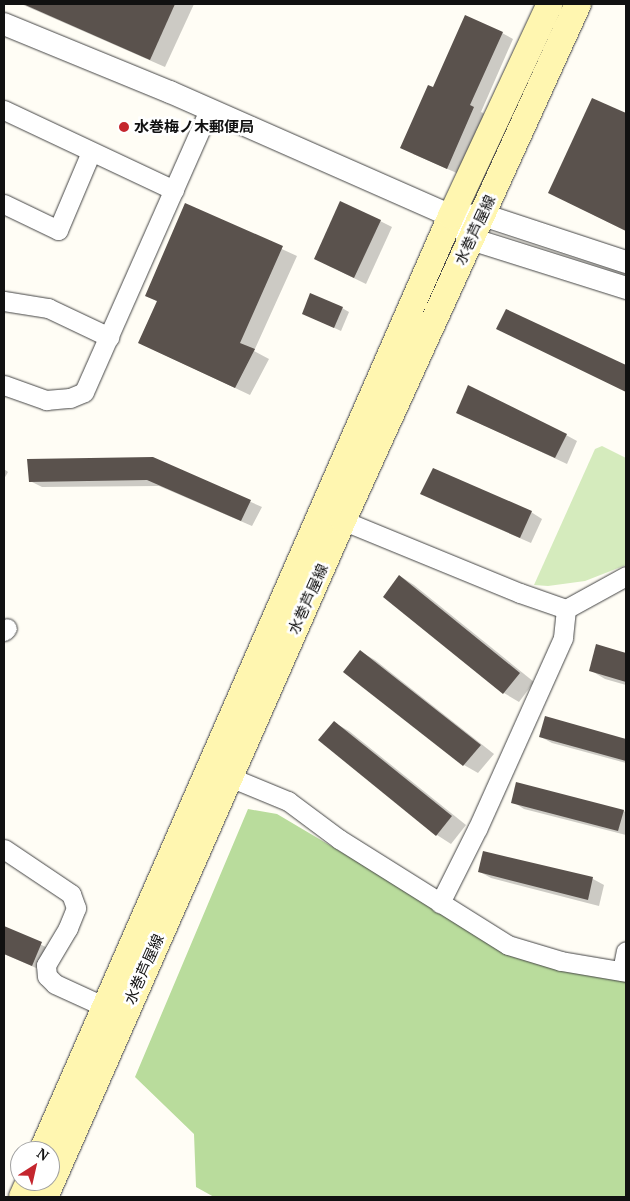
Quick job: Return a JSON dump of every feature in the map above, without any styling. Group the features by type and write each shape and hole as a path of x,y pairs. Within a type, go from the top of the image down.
{"main road":[{"name":"水巻芦屋線","path":"45,1197 219,773 332,516 451,216 550,4"},
{"name":"水巻芦屋線","path":"332,516 483,215 578,4"},
{"name":"水巻芦屋線","path":"46,1141 105,1007 219,773"}],"street":[{"path":"4,24 209,110 451,216 471,239 626,288"},
{"path":"4,110 174,190"},
{"path":"4,385 46,400 70,398 84,392 209,110"},
{"path":"4,204 58,230 92,152"},
{"path":"451,216 483,215 626,262"},
{"path":"4,301 48,308 108,337"},
{"path":"332,516 520,593 566,608 626,576"},
{"path":"440,903 477,829 563,638 566,608"},
{"path":"219,773 288,801 339,839 508,945 561,962 624,971 626,951"},
{"path":"4,849 71,894 76,908 68,928 46,965 47,976 55,984 105,1007"}],"green space":[{"path":"602,446 626,458 626,565 585,581 548,586 534,585 595,449"},
{"path":"248,809 277,814 451,917 504,954 559,970 626,980 626,1197 214,1197 196,1187 194,1134 135,1077"}],"building":[{"path":"23,4 175,4 150,60"},
{"path":"465,15 503,32 470,105 474,107 447,169 400,148 428,85 433,87"},
{"path":"592,98 626,113 626,231 548,193"},
{"path":"340,201 381,220 354,278 314,259"},
{"path":"185,203 283,246 240,343 255,349 235,388 138,343 157,301 145,296"},
{"path":"310,293 343,307 334,328 302,314"},
{"path":"506,309 626,365 626,392 496,329"},
{"path":"468,385 567,434 555,458 456,413"},
{"path":"153,457 251,500 241,521 147,480 29,482 27,459"},
{"path":"433,468 532,511 520,538 420,494"},
{"path":"399,575 520,673 503,694 383,597"},
{"path":"596,644 626,653 626,682 589,671"},
{"path":"360,650 481,745 463,766 343,672"},
{"path":"545,716 626,739 626,761 539,737"},
{"path":"334,721 452,816 436,836 318,740"},
{"path":"516,782 624,810 618,831 511,803"},
{"path":"483,851 593,877 588,900 478,872"},
{"path":"4,926 42,942 32,966 4,954"}],"place":[{"name":"水巻梅ノ木郵便局","path":"124,127"}]}
